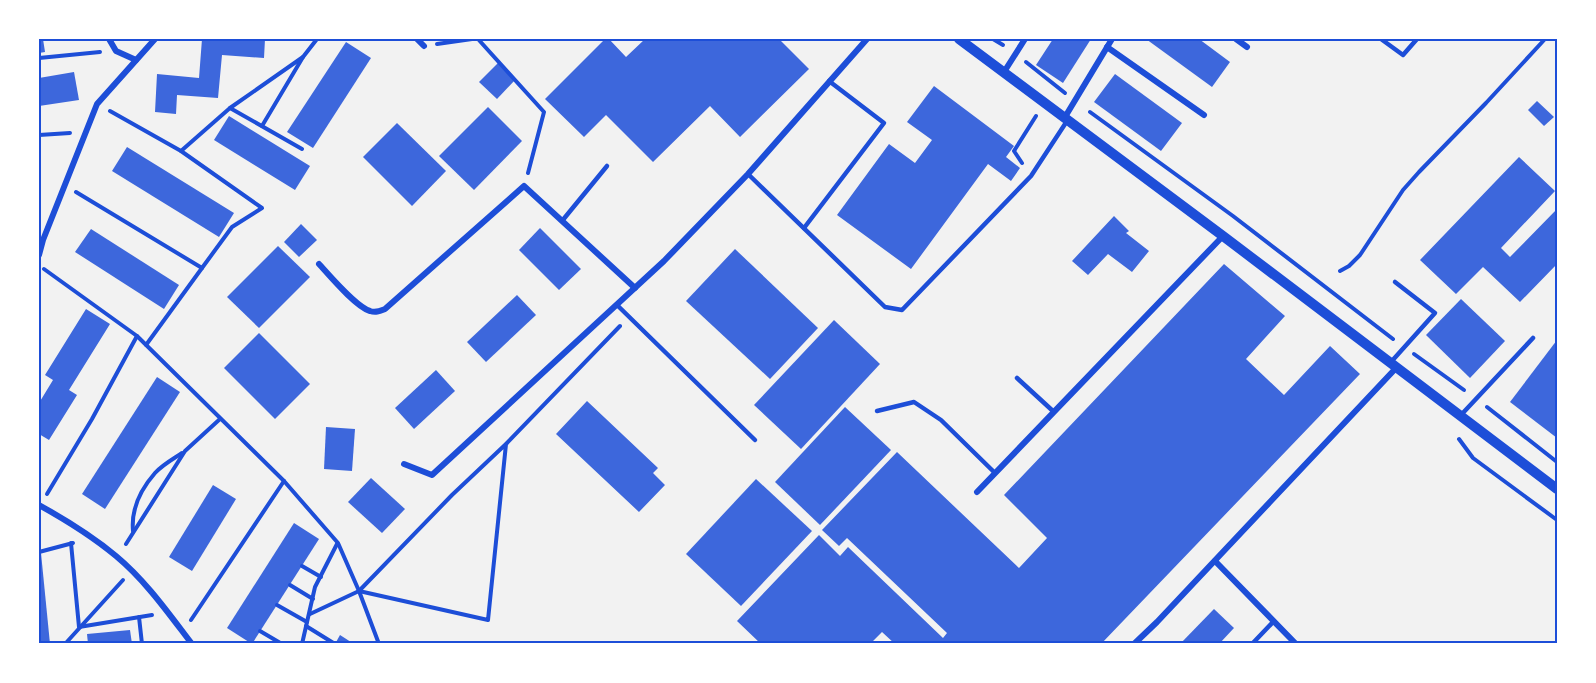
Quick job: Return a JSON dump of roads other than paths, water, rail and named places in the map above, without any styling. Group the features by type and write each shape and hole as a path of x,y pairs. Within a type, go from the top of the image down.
{"street":[{"path":"109,39 116,51 136,60"},
{"path":"39,255 98,104 155,39"},
{"path":"417,39 424,46"},
{"path":"404,464 432,475 664,261 748,174 867,39"},
{"path":"959,39 1557,489"},
{"path":"1004,72 1025,39"},
{"path":"1066,119 1113,39"},
{"path":"1236,39 1247,47"},
{"path":"1107,47 1204,115"},
{"path":"319,264 360,306 377,312 385,309 525,186 635,288"},
{"path":"977,492 1223,236"},
{"path":"1134,644 1215,561 1394,365"},
{"path":"40,505 80,528 117,557 148,588 192,644"},
{"path":"1215,561 1296,644"}],"lane":[{"path":"1381,39 1403,54 1417,39"},
{"path":"804,228 884,123 829,81"},
{"path":"748,174 885,307 902,310 1031,176 1066,119"},
{"path":"562,221 607,166"},
{"path":"1394,365 1404,347 1435,313 1395,282"},
{"path":"617,305 754,440"},
{"path":"1460,416 1533,338"},
{"path":"1017,378 1054,412"},
{"path":"877,411 914,402 941,420 995,473"},
{"path":"1252,644 1274,621"}]}
